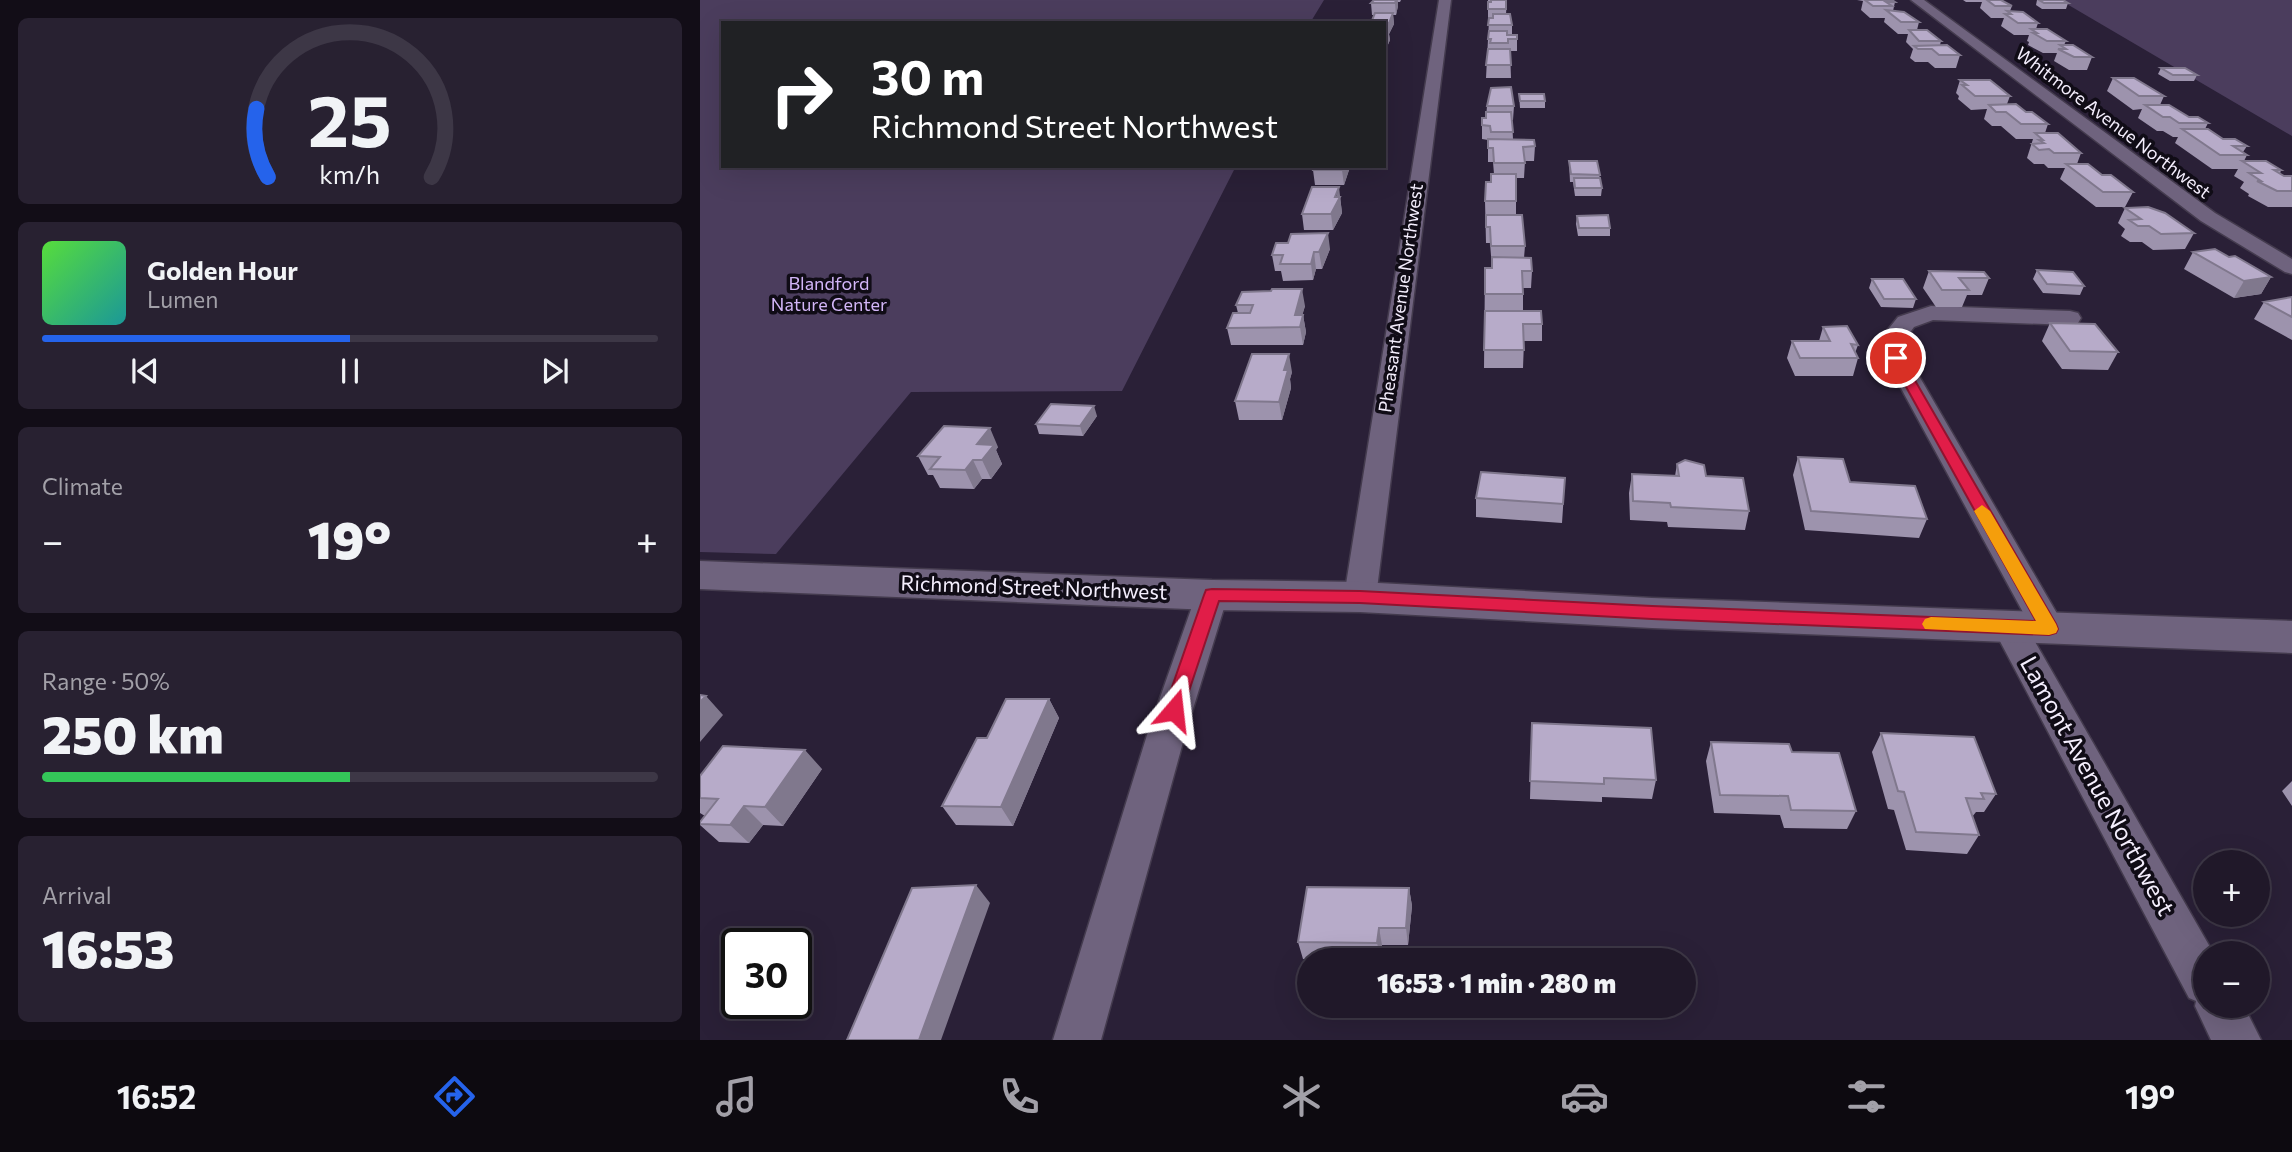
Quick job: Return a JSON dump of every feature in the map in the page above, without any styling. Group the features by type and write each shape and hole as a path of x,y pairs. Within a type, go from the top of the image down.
{"street":[{"name":"Pheasant Avenue Northwest","path":"1360,597 1445,0"},
{"name":"Whitmore Avenue Northwest","path":"1917,0 2208,217 2292,268"},
{"path":"2049,629 1896,358 1894,337 1906,322 1931,313 2070,318"},
{"name":"Richmond Street Northwest","path":"700,575 1212,595 1360,597 2010,628 2292,637"},
{"path":"1077,1040 1166,735 1212,595"},
{"name":"Lamont Avenue Northwest","path":"2010,628 2193,960"},
{"path":"2225,1018 2237,1040"}],"green space":[{"name":"Blandford Nature Center","path":"700,0 1324,0 1311,21 721,21 721,168 1235,168 1122,391 911,392 776,554 700,552"},
{"path":"2060,0 2292,0 2292,136"}],"building":[{"path":"1374,0 1396,0 1395,3 1371,3"},
{"path":"1506,0 1506,9 1488,9 1488,2"},
{"path":"1865,0 1895,2 1886,2 1892,6 1873,6"},
{"path":"1987,0 2001,0 2012,6 1995,6"},
{"path":"2039,0 2063,0 2068,3 2044,3"},
{"path":"1886,10 1904,12 1919,22 1901,22"},
{"path":"2007,11 2023,12 2038,23 2018,23 2005,14 2011,14"},
{"path":"1375,13 1393,13 1389,23 1372,21"},
{"path":"1493,14 1510,14 1512,25 1488,25"},
{"path":"2031,29 2047,29 2066,41 2047,41"},
{"path":"1909,30 1927,30 1941,41 1919,41"},
{"path":"1489,31 1507,31 1507,35 1517,35 1517,39 1508,39 1508,43 1490,43"},
{"path":"1947,45 1960,55 1939,55 1932,49 1918,49 1914,46"},
{"path":"2060,45 2073,45 2092,57 2074,57 2058,49 2066,49"},
{"path":"1488,49 1510,49 1511,65 1486,65"},
{"path":"2161,68 2185,68 2197,75 2173,75"},
{"path":"2113,78 2134,78 2164,96 2139,96"},
{"path":"1960,80 1990,80 2010,96 1975,96"},
{"path":"1511,87 1514,106 1487,106 1491,88"},
{"path":"1519,94 1544,94 1545,101 1520,101"},
{"path":"2016,104 2048,124 2021,124 2006,112 1996,112 1989,105"},
{"path":"2145,105 2169,105 2189,117 2198,117 2208,123 2179,123 2170,117 2163,117"},
{"path":"1486,112 1511,112 1513,132 1491,132 1490,126 1482,125"},
{"path":"2182,129 2208,129 2223,139 2235,139 2247,146 2233,146 2247,155 2220,155"},
{"path":"2035,133 2058,133 2081,153 2039,150 2032,144 2044,143"},
{"path":"1488,139 1534,140 1535,146 1523,147 1525,163 1494,163 1493,148 1488,148"},
{"path":"1569,161 1597,161 1600,175 1571,174"},
{"path":"2242,161 2266,161 2281,170 2274,170 2284,176 2292,176 2292,191 2277,191 2257,181 2261,181 2249,173 2261,173"},
{"path":"2066,164 2088,164 2102,175 2111,175 2133,192 2103,192"},
{"path":"1314,168 1343,168 1342,170"},
{"path":"1491,174 1516,174 1516,201 1485,201 1486,182 1491,182"},
{"path":"1574,178 1600,178 1602,188 1575,188"},
{"path":"1312,187 1339,187 1335,197 1340,197 1331,214 1302,214"},
{"path":"2148,207 2165,213 2194,233 2161,234 2149,226 2138,226 2129,220 2141,219 2125,208"},
{"path":"1486,215 1522,215 1525,246 1491,246"},
{"path":"1608,215 1610,228 1579,228 1577,216"},
{"path":"1328,233 1319,252 1314,252 1311,264 1280,264 1283,255 1272,255 1276,243 1288,243 1291,234"},
{"path":"2215,249 2229,257 2235,256 2271,277 2244,281 2193,252"},
{"path":"1492,257 1531,258 1532,271 1522,271 1523,294 1485,294 1485,268 1492,268"},
{"path":"2037,270 2073,272 2084,286 2047,284"},
{"path":"1929,271 1984,272 1989,278 1959,278 1969,290 1942,290"},
{"path":"1872,279 1903,279 1916,299 1884,299"},
{"path":"1302,289 1295,315 1303,315 1300,327 1227,328 1233,313 1250,313 1253,305 1236,305 1242,292"},
{"path":"2292,297 2292,317 2264,302"},
{"path":"1485,311 1541,311 1542,324 1523,324 1524,350 1484,350"},
{"path":"2050,323 2095,324 2118,352 2070,351"},
{"path":"1847,326 1858,345 1851,344 1858,358 1800,358 1792,341 1830,341 1823,327"},
{"path":"1252,354 1289,354 1284,370 1288,370 1279,402 1235,401"},
{"path":"1051,404 1094,406 1080,426 1036,424"},
{"path":"944,426 990,428 977,444 994,445 982,460 973,460 965,470 930,469 940,457 918,456"},
{"path":"1798,457 1843,459 1850,482 1915,486 1927,519 1811,511"},
{"path":"1685,460 1704,465 1706,476 1743,478 1749,511 1671,507 1670,503 1633,501 1632,474 1679,476 1677,464"},
{"path":"1481,472 1565,478 1563,504 1476,498"},
{"path":"1006,699 1049,699 1001,807 942,806 977,738 987,738"},
{"path":"1532,723 1651,728 1656,780 1604,778 1604,784 1530,781"},
{"path":"1881,733 1974,737 1996,794 1981,793 1984,799 1966,798 1979,835 1916,832 1904,792 1898,791"},
{"path":"1711,742 1789,744 1792,752 1839,753 1856,811 1791,810 1788,796 1720,795"},
{"path":"723,746 805,750 765,807 744,806 730,825 700,824 718,799 700,798 700,776"},
{"path":"976,885 919,1040 847,1040 912,888"},
{"path":"1307,887 1409,888 1406,928 1379,928 1377,943 1298,942"}],"slow traffic":[{"path":"1931,624 2049,629 1982,511"}],"route":[{"path":"1174,710 1212,595 1360,597 1652,613 2049,629 1896,358"}]}
